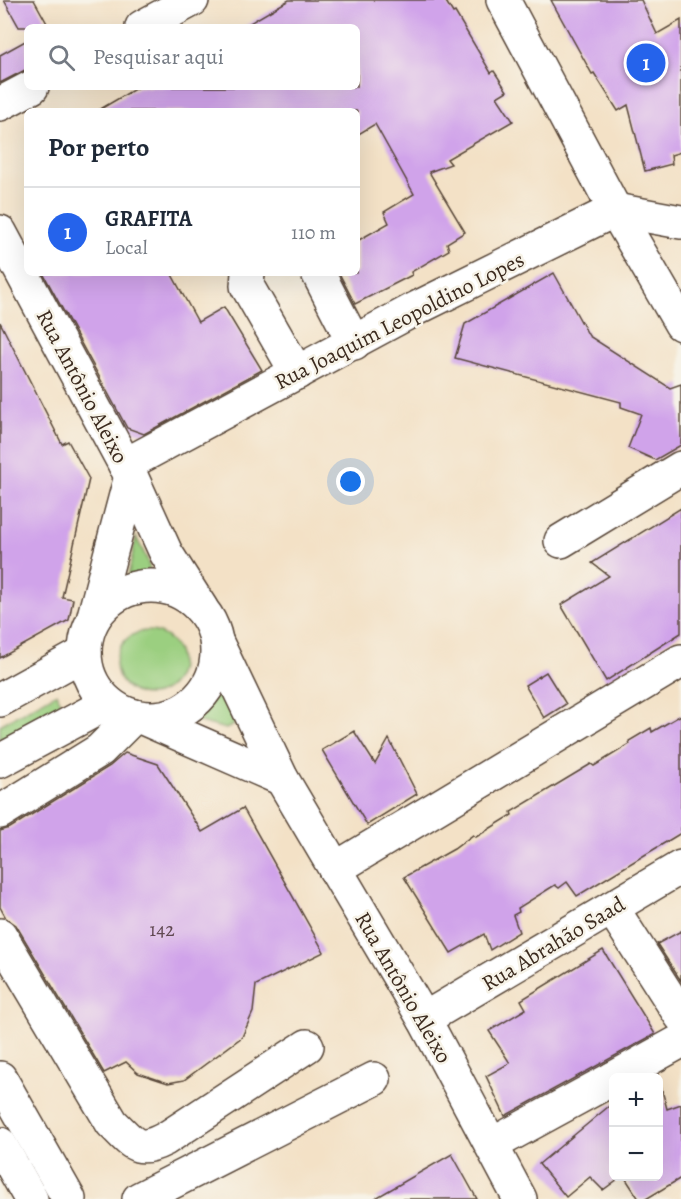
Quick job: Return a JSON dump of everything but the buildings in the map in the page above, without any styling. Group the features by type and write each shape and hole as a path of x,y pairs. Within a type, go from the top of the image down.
{"street":[{"path":"148,24 192,0"},
{"path":"503,0 615,210 681,324"},
{"path":"0,104 26,90"},
{"path":"615,210 681,222"},
{"name":"Rua Joaquim Leopoldino Lopes","path":"128,471 297,373 615,210"},
{"name":"Rua Antônio Aleixo","path":"0,232 128,471 166,553 201,608"},
{"path":"248,276 248,286 297,373"},
{"path":"320,276 354,343"},
{"path":"561,541 681,468"},
{"name":"Rua Antônio Aleixo","path":"94,616 128,471"},
{"path":"0,761 129,712 169,717 191,706 207,689 216,667 217,643 212,624 201,608 182,592 158,585 134,587 111,598 94,616 87,634 85,653 91,680 129,712 282,779"},
{"name":"Rua Antônio Aleixo","path":"217,643 282,779 424,1019 493,1144 520,1199"},
{"path":"0,700 85,653"},
{"path":"335,869 681,661"},
{"path":"0,812 100,750 129,712"},
{"name":"Rua Abrahão Saad","path":"424,1019 681,867"},
{"path":"612,908 681,1016"},
{"path":"0,935 112,1123 135,1144 148,1148 165,1139 307,1046"},
{"path":"623,1073 681,1041"},
{"path":"0,1078 69,1199"},
{"path":"139,1199 374,1079"},
{"path":"493,1144 609,1081"},
{"path":"0,1144 31,1199"}],"green space":[{"path":"136,537 147,559 153,582 126,588"},
{"path":"142,631 154,631 171,640 178,651 180,663 178,675 171,686 154,695 142,695 130,690 121,681 116,669 116,657 121,645 130,636"},
{"path":"209,690 224,700 231,709 234,714 234,725 226,729 188,719 187,716"},
{"path":"57,693 62,707 0,743 0,725"}],"place":[{"name":"GRAFITA","path":"646,63"}]}
